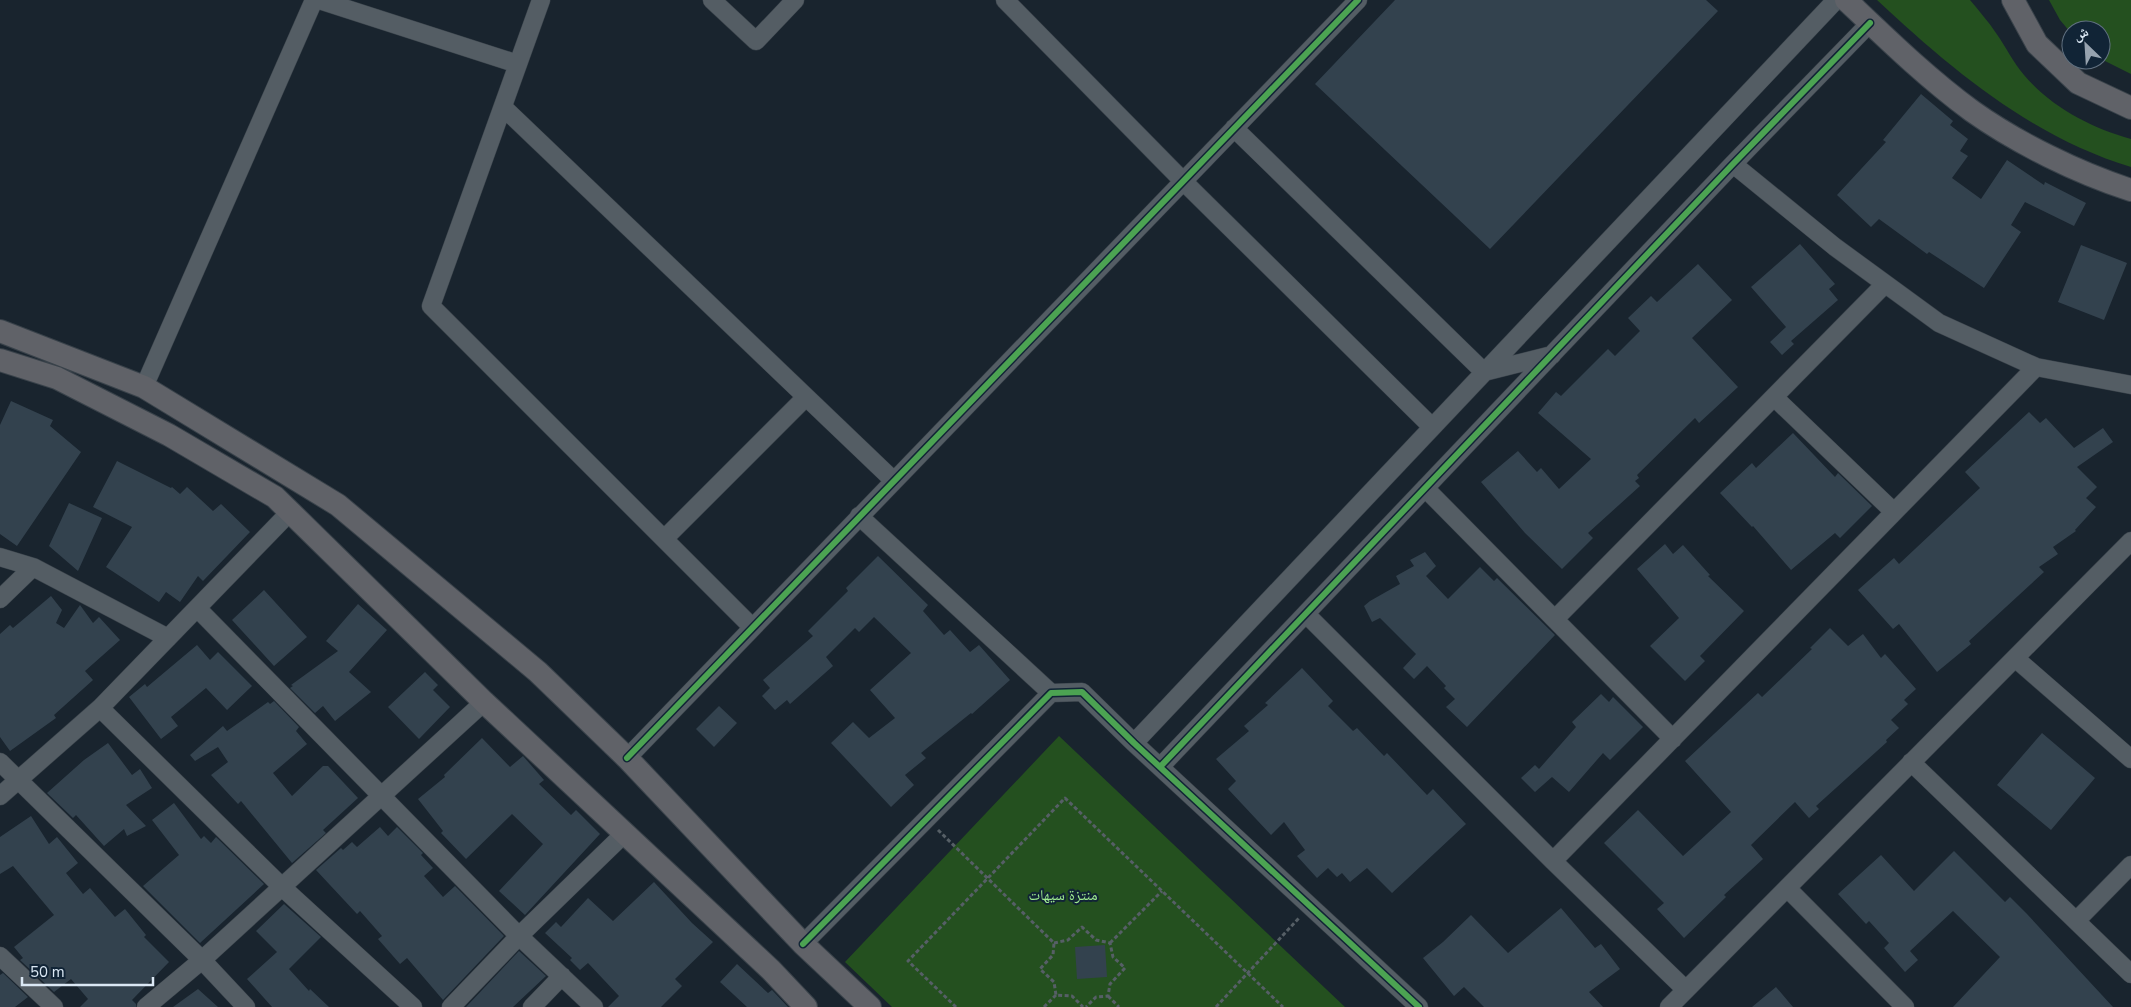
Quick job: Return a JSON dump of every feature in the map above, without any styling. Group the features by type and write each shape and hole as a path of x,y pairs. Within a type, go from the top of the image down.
{"main road":[{"path":"1846,0 1927,74 1971,110 2007,134 2065,164 2131,190"},
{"path":"2002,0 2037,44 2078,83 2131,108"},
{"path":"2012,0 2037,44"},
{"path":"0,331 144,388 338,505 538,672 627,758 803,944 870,1007"},
{"path":"0,360 58,378 169,435 275,497 484,702 771,970 806,1007"}],"street":[{"path":"144,388 314,0"},
{"path":"319,0 518,64"},
{"path":"541,0 431,306 752,628"},
{"path":"712,0 756,41 795,0"},
{"path":"1005,0 1432,427"},
{"path":"627,758 1358,0"},
{"path":"1134,743 1836,0"},
{"path":"1160,767 1733,164 1870,23"},
{"path":"503,107 894,480"},
{"path":"1234,128 1484,372"},
{"path":"1733,164 1835,247 1940,323 2036,367 2131,385"},
{"path":"1555,619 1885,284"},
{"path":"1484,372 1552,355"},
{"path":"1553,861 2036,367"},
{"path":"664,540 806,397"},
{"path":"1774,397 1894,512"},
{"path":"1426,488 1672,739"},
{"path":"0,796 100,708 291,511"},
{"path":"859,516 1051,693"},
{"path":"1669,1007 2131,540"},
{"path":"0,557 32,567 168,638"},
{"path":"0,599 32,567"},
{"path":"197,608 519,936 594,1007"},
{"path":"1306,614 1553,861 1686,990"},
{"path":"2015,658 2131,759"},
{"path":"803,944 1051,693 1082,692 1134,743 1419,1007"},
{"path":"146,1007 202,960 484,702"},
{"path":"100,708 282,887 413,1007"},
{"path":"0,762 202,960 246,1007"},
{"path":"1911,762 2131,974"},
{"path":"451,1007 519,936 625,833"},
{"path":"2076,921 2131,865"},
{"path":"1787,888 1905,1007"},
{"path":"0,956 54,1007"},
{"path":"532,1007 562,976"}],"path":[{"path":"956,1007 908,961 1065,798 1283,1007"},
{"path":"927,819 1054,942"},
{"path":"1110,942 1162,891"},
{"path":"1216,1007 1310,906"},
{"path":"1054,942 1068,940 1082,927 1096,940 1110,942"},
{"path":"1054,942 1053,955 1040,969 1054,982 1056,995"},
{"path":"1108,996 1110,984 1125,968 1113,957 1110,942"},
{"path":"1044,1007 1056,995 1072,996 1085,1007 1096,997 1108,996 1119,1007"}],"green space":[{"path":"1877,0 1970,0 1993,29 2020,70 2046,97 2073,115 2101,129 2131,139 2131,167 2095,154 2060,138 1995,98 1964,76"},
{"path":"2049,0 2131,0 2131,74 2111,64 2111,20 2060,20"},
{"name":"منتزة سيهات","path":"1059,736 1345,1007 892,1007 845,962"}],"building":[{"path":"1395,0 1706,0 1718,11 1490,249 1315,84"},
{"path":"1921,94 1953,121 1950,125 1968,139 1960,151 1968,156 1952,178 1981,199 2007,160 2044,185 2045,182 2086,203 2074,226 2025,202 2011,225 2021,232 1984,288 1929,252 1927,254 1879,219 1871,227 1837,195 1886,142 1883,140"},
{"path":"1800,244 1835,284 1829,289 1838,300 1791,341 1794,344 1782,355 1770,342 1786,327 1751,287"},
{"path":"2081,245 2127,263 2104,320 2058,302"},
{"path":"1698,264 1732,300 1692,338 1738,387 1699,423 1695,418 1637,475 1639,478 1635,481 1640,486 1588,533 1593,538 1562,569 1525,533 1481,482 1518,451 1537,472 1541,468 1559,489 1591,459 1538,413 1556,392 1561,396 1608,349 1615,356 1640,331 1628,318 1651,296 1657,302"},
{"path":"11,401 53,420 50,426 81,452 17,546 0,534 0,425"},
{"path":"2029,412 2040,423 2046,418 2074,448 2103,428 2113,442 2077,467 2097,487 2086,498 2096,507 2076,531 2053,547 2058,554 2039,567 2044,572 1969,641 1971,644 1937,672 1899,624 1893,629 1858,590 1894,558 1899,564 1980,488 1965,472"},
{"path":"1793,433 1835,477 1838,473 1872,506 1840,538 1835,533 1791,570 1753,526 1720,493 1752,463 1756,468"},
{"path":"117,461 172,487 180,494 187,487 213,511 221,504 250,532 203,581 198,576 180,602 166,592 159,602 106,567 132,527 93,507"},
{"path":"69,503 102,518 78,571 49,546"},
{"path":"1665,544 1673,554 1683,545 1710,575 1708,576 1744,611 1700,656 1705,661 1685,681 1650,646 1679,618 1637,569"},
{"path":"1425,552 1436,566 1426,576 1448,599 1480,567 1494,581 1497,578 1555,635 1467,727 1446,707 1455,699 1444,688 1446,686 1427,666 1414,679 1403,668 1416,654 1380,618 1372,622 1364,606 1400,584 1396,576 1414,566 1410,560"},
{"path":"878,556 928,605 923,611 944,635 950,630 970,652 979,645 1010,680 972,714 921,753 926,758 905,775 914,785 891,807 831,743 853,722 869,738 895,718 870,690 911,653 874,617 859,632 855,628 826,657 833,666 790,704 787,700 775,710 762,696 770,688 763,680 813,636 808,631 848,591 846,588"},
{"path":"264,590 307,637 274,666 232,620"},
{"path":"51,596 62,610 56,623 64,628 80,605 93,623 99,617 120,640 85,671 93,680 54,715 56,718 10,751 0,737 0,634 10,625 13,628"},
{"path":"358,604 387,630 349,672 371,692 335,721 323,706 315,713 290,688 293,686 291,685 338,651 326,641"},
{"path":"1830,628 1848,646 1863,634 1881,658 1885,654 1916,689 1904,700 1908,704 1891,720 1899,728 1886,740 1887,742 1816,806 1819,809 1809,818 1795,802 1751,845 1763,859 1724,895 1726,897 1684,938 1657,909 1664,903 1604,843 1638,810 1683,856 1731,812 1685,761 1758,693 1762,697 1812,649 1810,648"},
{"path":"197,645 210,660 218,652 252,686 227,710 206,688 171,717 178,726 161,739 129,697 145,684 147,687"},
{"path":"1302,668 1333,701 1328,706 1353,731 1357,728 1384,756 1387,753 1427,795 1433,789 1466,824 1392,893 1367,868 1350,882 1342,873 1337,877 1328,868 1317,878 1297,856 1305,850 1284,822 1271,835 1228,789 1236,781 1216,759 1249,731 1244,726 1268,705 1265,703"},
{"path":"425,672 438,685 433,690 450,707 419,739 388,707"},
{"path":"1601,694 1609,702 1613,697 1643,727 1610,760 1603,753 1569,792 1552,777 1535,792 1521,778 1535,765 1539,769 1576,727 1572,722"},
{"path":"274,701 299,727 296,731 307,744 273,773 292,796 323,766 328,766 358,798 323,830 326,833 292,863 241,801 238,804 211,775 228,762 218,747 195,761 190,755 223,726 227,731 268,702 270,704"},
{"path":"719,706 737,723 714,747 696,729"},
{"path":"2042,733 2095,778 2051,830 1997,785"},
{"path":"482,738 510,767 523,756 544,780 539,784 571,815 576,810 600,834 525,915 499,891 543,844 512,814 466,859 441,833 443,831 418,799 445,777 444,775"},
{"path":"108,743 132,775 140,769 152,788 126,805 146,826 127,836 124,829 104,846 76,815 73,818 47,793 84,760"},
{"path":"174,803 201,839 204,836 211,843 216,837 264,884 200,943 143,886 179,855 152,820"},
{"path":"31,816 49,844 57,837 78,863 66,873 83,894 90,888 115,917 125,909 146,935 144,937 169,962 132,1000 136,1007 80,1007 88,999 71,979 54,992 20,960 23,958 14,947 54,915 13,866 0,874 0,837"},
{"path":"380,827 388,836 397,827 423,853 421,855 433,868 424,876 443,897 455,886 504,936 443,1000 407,958 400,964 378,939 382,936 360,911 357,914 316,870 341,848 343,850 352,842 357,847"},
{"path":"1954,851 2005,902 2010,897 2113,1007 1953,1007 2000,957 1953,911 1910,951 1918,960 1905,972 1884,948 1889,943 1869,921 1866,924 1838,894 1881,855 1914,891"},
{"path":"654,882 692,923 713,942 675,979 682,986 661,1007 608,1007 619,996 588,963 580,970 570,960 572,958 545,933 556,922 561,927 588,898 613,921"},
{"path":"284,904 321,937 289,969 309,991 310,989 329,1007 272,1007 247,979 277,952 256,931"},
{"path":"1561,908 1595,948 1601,944 1620,969 1589,992 1603,1007 1484,1007 1464,987 1454,996 1423,958 1471,915 1508,953"},
{"path":"1105,945 1107,977 1077,979 1075,947"},
{"path":"519,951 546,976 513,1007 466,1007"},
{"path":"737,964 768,993 772,990 788,1007 747,1007 720,982"},
{"path":"3,973 28,997 15,1007 0,1007 0,975"},
{"path":"1776,987 1793,1007 1752,1007"},
{"path":"198,989 218,1007 173,1007"}],"cycle path":[{"path":"627,758 1358,0"},
{"path":"1160,767 1733,164 1870,23"},
{"path":"803,944 1051,693 1082,692 1134,743 1419,1007"}]}
